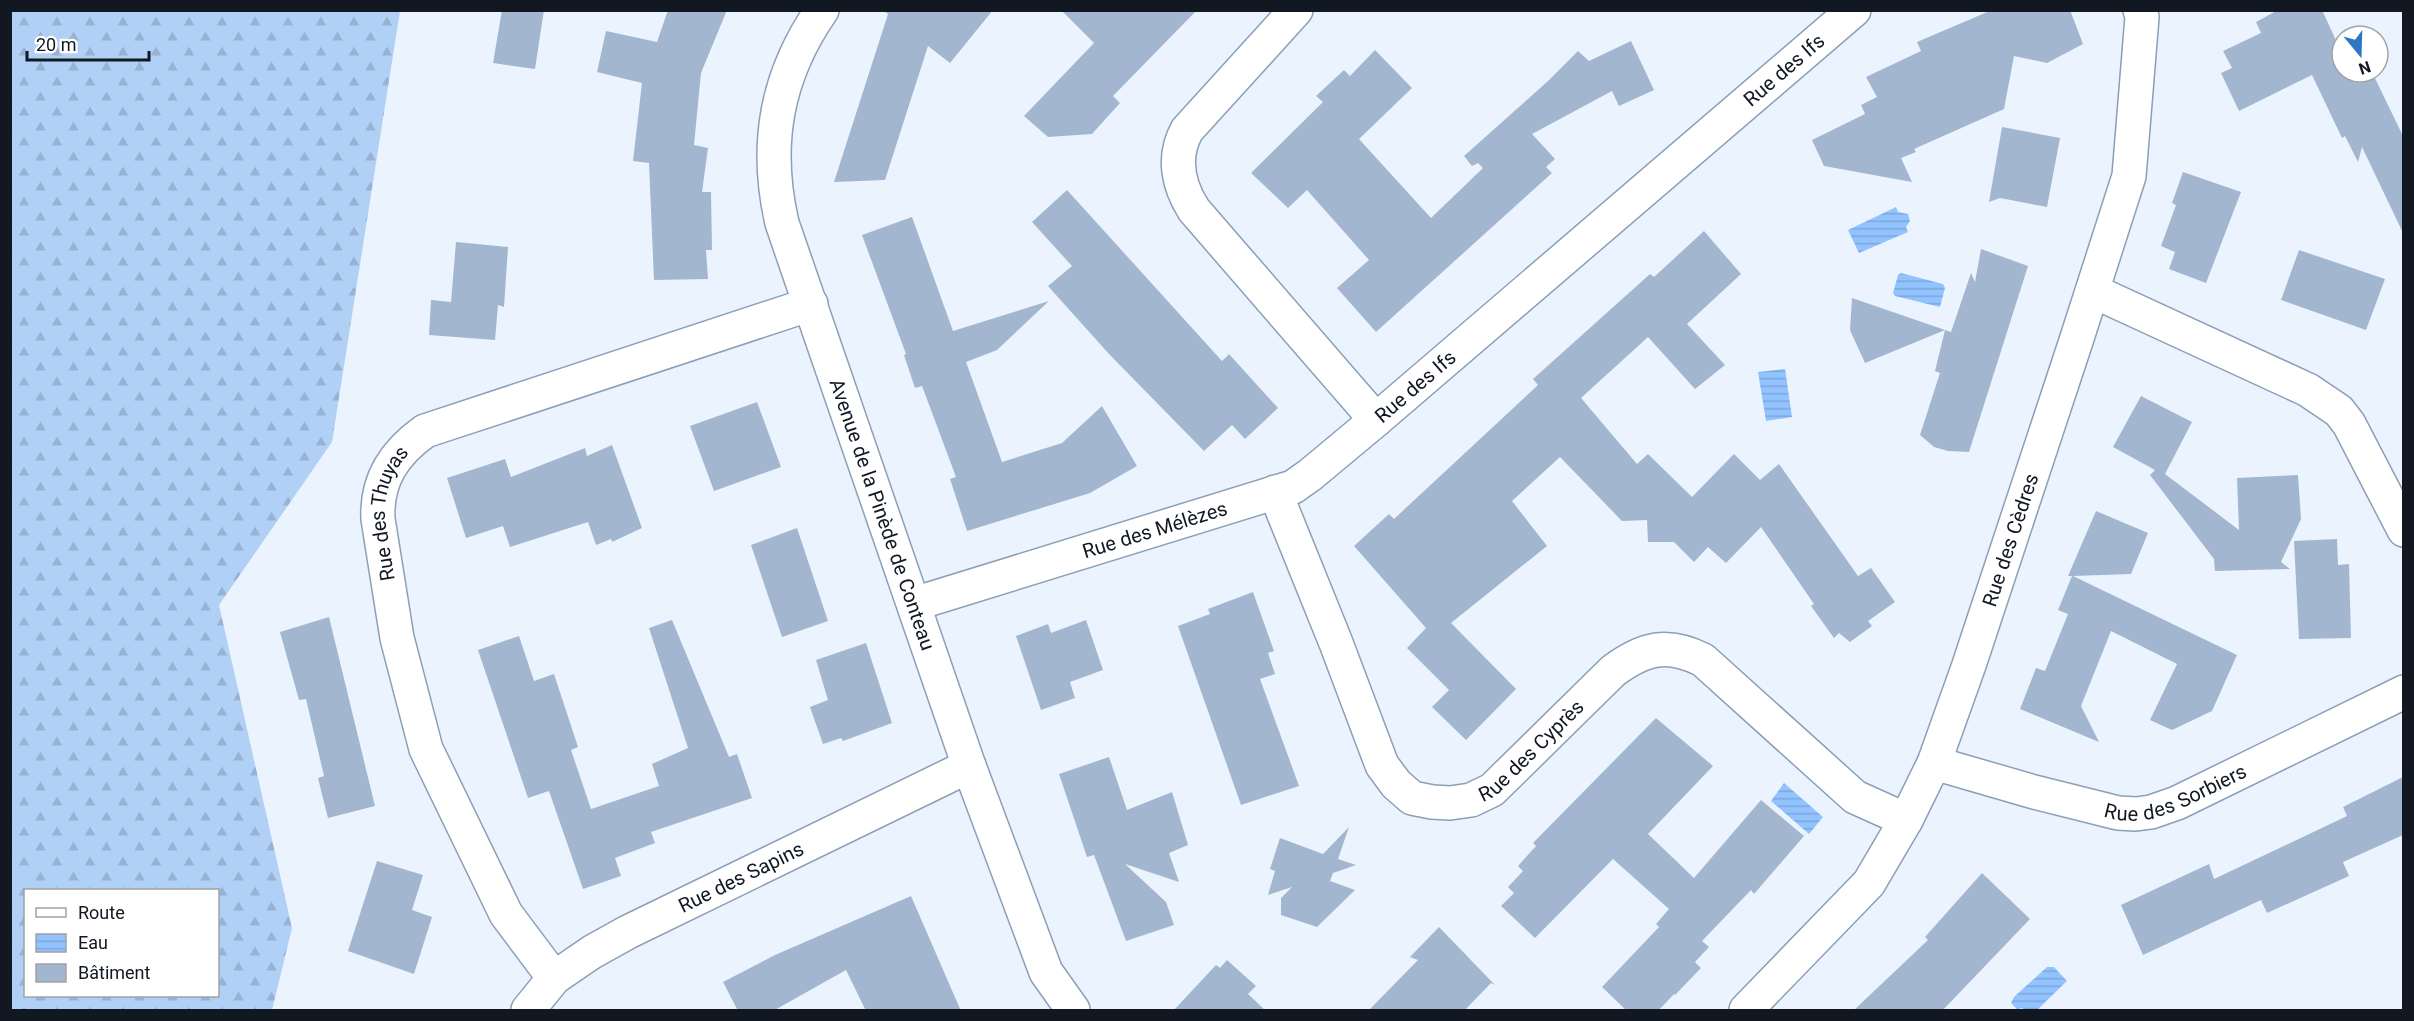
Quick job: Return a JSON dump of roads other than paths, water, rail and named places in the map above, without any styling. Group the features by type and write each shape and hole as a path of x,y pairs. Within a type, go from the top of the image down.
{"street":[{"name":"Avenue de la Pinède de Conteau","path":"822,10 796,53 779,100 776,142 777,200 790,248 969,766 1046,972 1073,1011"},
{"name":"Rue des Ifs","path":"1296,10 1188,130 1180,143 1179,176 1185,196 1194,210 1376,420 1854,10"},
{"name":"Rue des Cèdres","path":"1746,1011 1869,883 1906,820 1934,762 1969,665 2129,176 2142,17 2140,10"},
{"path":"2093,291 2308,390 2339,411 2359,441 2403,530"},
{"name":"Rue des Thuyas","path":"554,978 506,914 426,749 397,638 378,519 380,488 396,456 407,443 425,431 811,304"},
{"name":"Rue des Mélèzes","path":"914,604 1293,487 1376,420"},
{"name":"Rue des Cyprès","path":"1275,492 1382,765 1396,784 1412,798 1450,803 1471,800 1492,790 1613,671 1629,659 1666,648 1684,650 1703,660 1855,797 1906,820"},
{"name":"Rue des Sorbiers","path":"1934,762 2034,792 2118,813 2136,814 2177,803 2403,692"},
{"name":"Rue des Sapins","path":"528,1011 554,978 592,952 628,932 969,766"}],"water":[{"path":"1896,207 1898,212 1908,214 1910,221 1906,227 1908,232 1859,253 1848,230"},
{"path":"1901,273 1943,284 1945,288 1940,307 1895,296 1893,293 1898,275"},
{"path":"1785,369 1792,417 1766,421 1758,372"},
{"path":"1784,783 1823,817 1809,834 1771,801"},
{"path":"2047,967 2054,967 2067,981 2037,1010 2017,1009 2011,1003 2014,997"}]}
